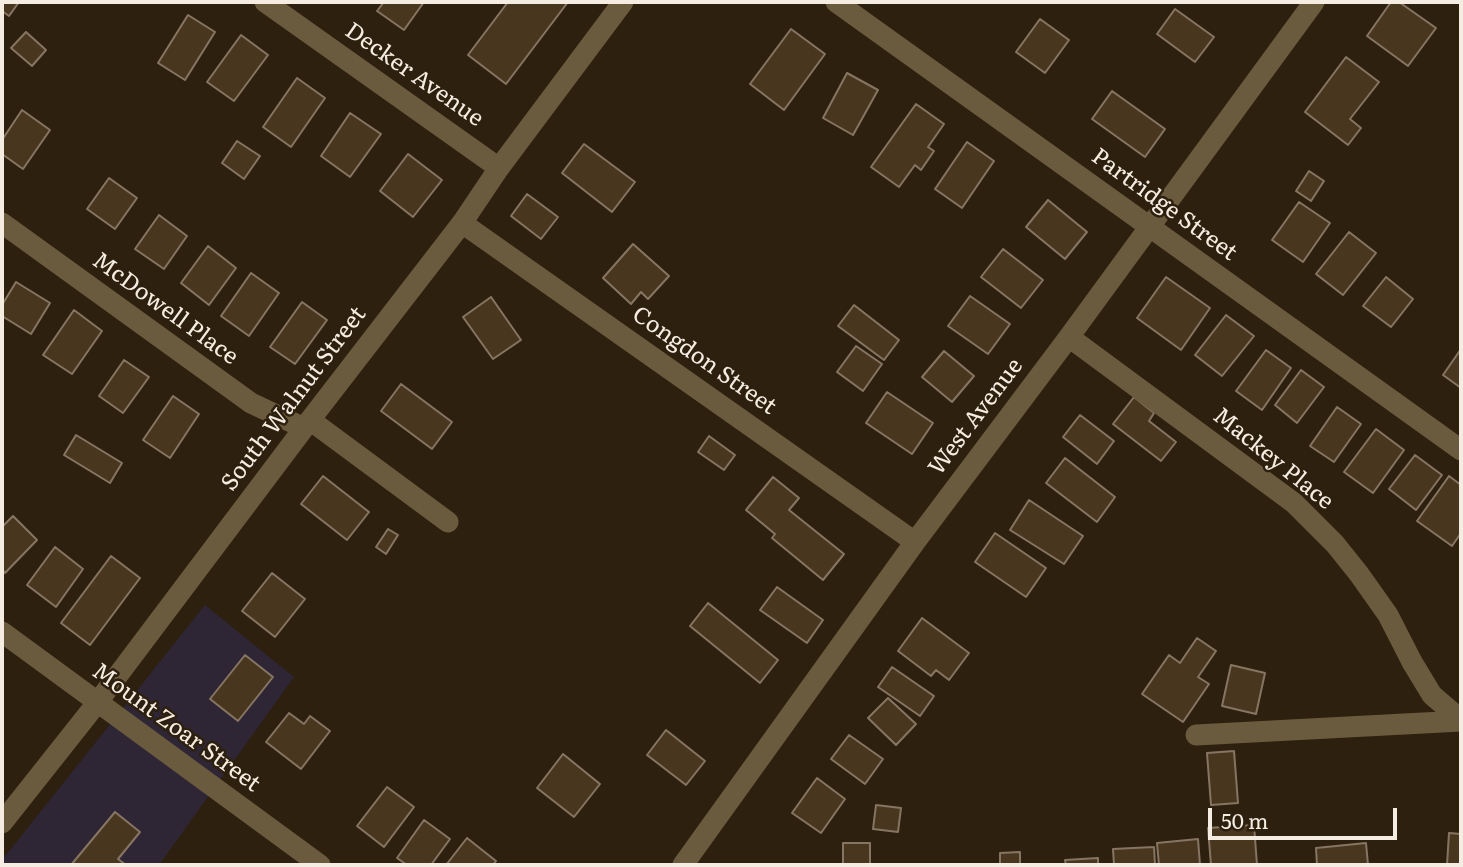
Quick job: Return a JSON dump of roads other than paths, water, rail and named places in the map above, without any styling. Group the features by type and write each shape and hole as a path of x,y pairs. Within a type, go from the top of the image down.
{"street":[{"name":"Decker Avenue","path":"265,2 499,168"},
{"name":"South Walnut Street","path":"2,823 97,703 462,223 499,168 623,2"},
{"name":"Partridge Street","path":"836,2 1461,450"},
{"name":"West Avenue","path":"683,865 915,542 1314,2"},
{"name":"McDowell Place","path":"2,223 251,403 307,424 448,522"},
{"name":"Congdon Street","path":"462,223 915,542"},
{"name":"Mackey Place","path":"1069,337 1294,503 1335,544 1359,574 1388,615 1432,695 1461,720"},
{"name":"Mount Zoar Street","path":"2,632 320,865"},
{"path":"1196,735 1461,720"}]}
